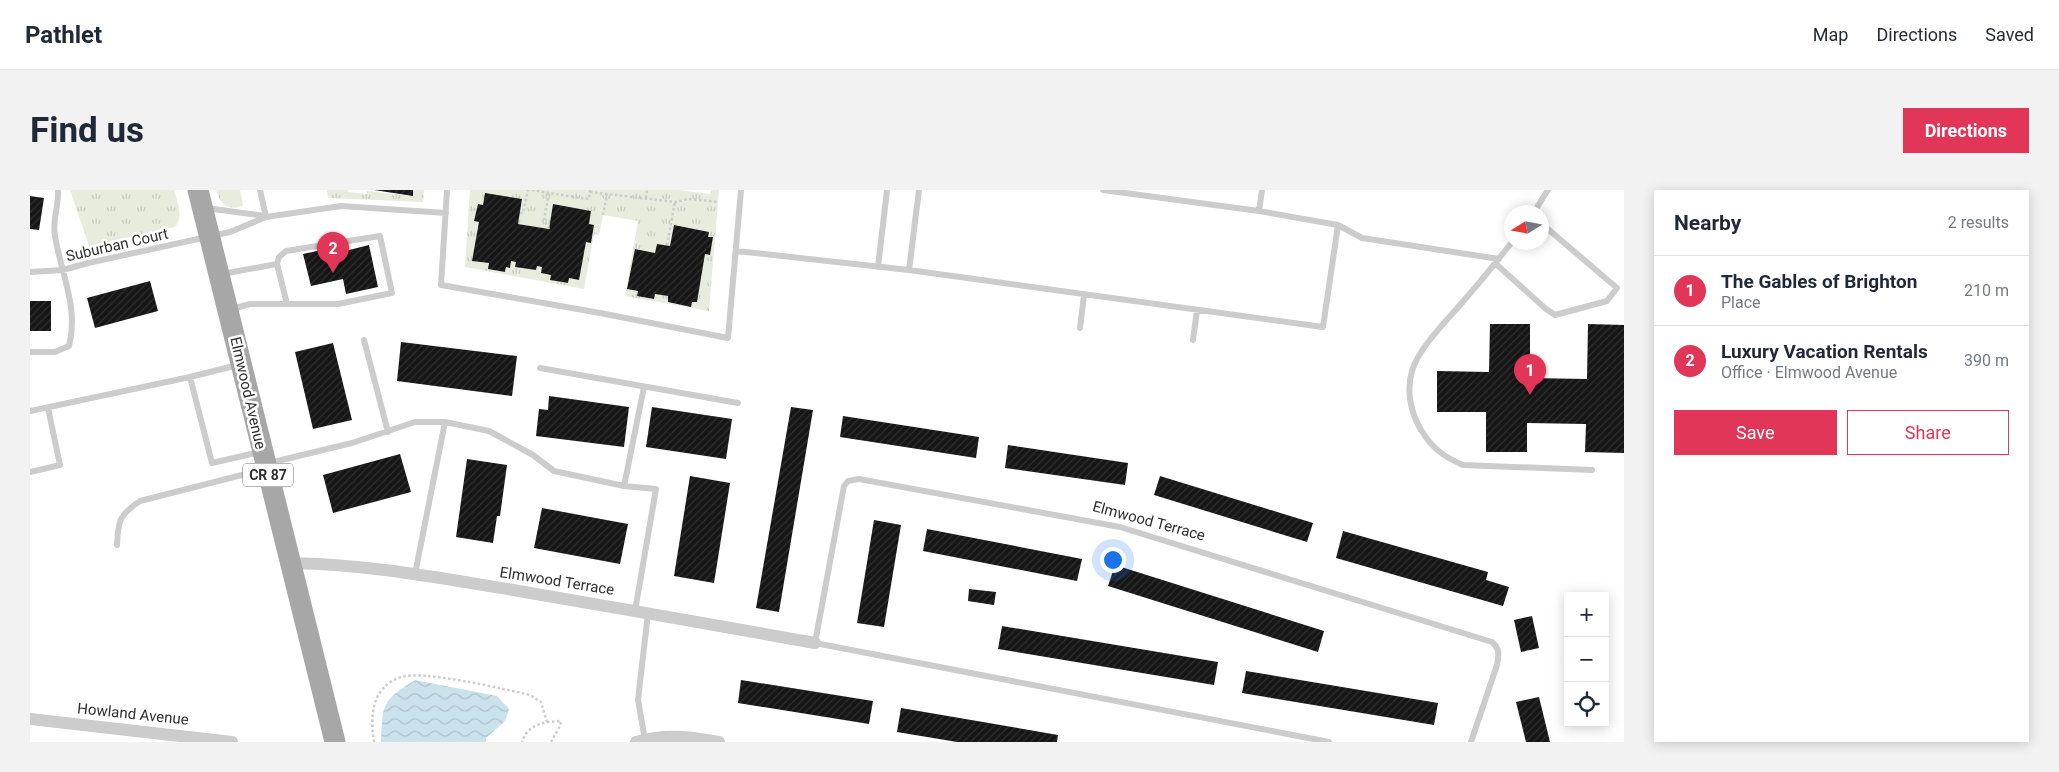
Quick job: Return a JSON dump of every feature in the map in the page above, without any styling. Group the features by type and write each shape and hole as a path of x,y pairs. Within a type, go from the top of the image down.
{"main road":[{"name":"Elmwood Avenue","path":"201,199 264,461 335,742"}],"street":[{"name":"Elmwood Terrace","path":"291,563 337,564 414,574 815,643"},
{"name":"Howland Avenue","path":"30,719 232,742"},
{"path":"640,741 678,735 713,741"}],"lane":[{"path":"30,352 55,352 69,346 71,338 71,296 54,233 58,190"},
{"path":"260,190 266,217"},
{"path":"447,190 441,285 728,338 741,190"},
{"path":"878,267 887,190"},
{"path":"909,270 919,190"},
{"path":"1104,190 1259,211 1338,225 1362,238 1498,261 1554,315 1607,301 1617,288 1549,230"},
{"path":"1259,211 1262,190"},
{"path":"1538,205 1548,190"},
{"path":"201,199 266,217 341,206 446,213"},
{"name":"Suburban Court","path":"30,272 64,270 230,232 266,217"},
{"path":"736,251 909,270 1323,327 1338,225"},
{"path":"228,310 250,304 287,304 338,304 392,292 380,236 286,251 279,257 277,264 287,304"},
{"path":"1506,250 1427,344 1412,371 1409,396 1415,419 1426,439 1444,458 1463,466 1592,470"},
{"path":"219,274 277,264"},
{"path":"1080,328 1084,295"},
{"path":"1193,340 1197,310"},
{"path":"364,340 388,432"},
{"path":"30,411 242,364"},
{"path":"540,368 738,403"},
{"path":"190,377 212,464 264,461"},
{"path":"624,486 644,387"},
{"path":"30,472 60,465 48,408"},
{"path":"117,545 118,523 127,510 140,501 264,461 388,432 415,422 445,422 489,431 533,454 554,471 624,486 656,489 641,612 638,700 640,741"},
{"path":"414,574 445,422"},
{"name":"Elmwood Terrace","path":"1329,742 815,643 844,486 848,481 860,479 1120,527 1492,642 1497,647 1499,655 1498,665 1471,742"}],"path":[{"path":"520,213 523,213 528,190"},
{"path":"532,190 589,199 590,191 675,202 688,199 718,202"},
{"path":"646,198 647,190"},
{"path":"549,193 544,220 549,229"},
{"path":"603,215 607,194"},
{"path":"667,245 675,202"},
{"path":"374,742 371,722 373,706 385,688 400,677 439,677 530,695 542,702 547,722"},
{"path":"522,742 524,735 529,729 547,722 561,721 551,742"}],"green space":[{"path":"70,190 174,190 179,209 178,223 175,227 89,246"},
{"path":"216,190 240,190 243,205 233,208 229,207 223,203"},
{"path":"327,190 348,190 348,192 367,194 367,191 412,196 413,190 424,190 423,202 328,198"},
{"path":"470,190 678,190 710,194 711,190 719,190 709,311 625,296 638,221 603,215 599,235 594,234 584,289 465,267","holes":["485,193 522,199 518,224 549,229 553,204 591,211 589,224 594,225 591,242 586,242 579,280 569,278 567,283 551,280 551,275 541,273 542,267 537,266 536,270 516,267 516,262 511,261 505,272 488,269 489,263 473,261 479,222 475,221 478,204 483,205","674,225 709,232 708,237 713,238 710,255 705,254 697,302 692,302 691,306 668,302 668,296 655,294 654,299 637,296 638,291 627,289 635,249 655,253 657,244 670,246"]}],"water":[{"path":"415,680 497,696 509,709 505,721 486,738 486,742 381,742 382,719 386,705 396,693"}],"building":[{"path":"374,190 413,190 413,196"},
{"path":"485,193 522,199 518,224 549,229 553,204 591,211 589,224 594,225 591,243 586,242 579,280 569,278 568,283 550,280 551,275 541,273 542,267 537,266 536,270 515,267 516,262 511,261 510,268 506,267 505,272 488,269 489,263 472,261 479,222 474,221 478,204 483,205"},
{"path":"30,196 44,198 39,230 30,229"},
{"path":"674,225 709,232 708,237 713,237 710,255 705,254 697,302 692,302 691,307 668,302 668,296 655,294 654,299 637,296 638,291 627,289 635,249 655,253 657,244 670,246"},
{"path":"369,245 378,287 346,294 343,279 311,286 303,254 336,247 337,253"},
{"path":"150,281 158,311 95,328 87,298"},
{"path":"30,301 51,301 51,331 30,331"},
{"path":"1490,324 1530,324 1530,378 1587,379 1588,324 1624,325 1624,453 1585,452 1586,424 1527,423 1527,452 1486,452 1486,412 1437,412 1437,371 1489,372"},
{"path":"401,342 517,356 512,396 397,381"},
{"path":"333,343 352,420 313,429 295,352"},
{"path":"549,396 629,407 624,447 536,436 539,409 548,410"},
{"path":"652,407 732,419 726,459 646,447"},
{"path":"791,407 813,410 779,612 756,608"},
{"path":"843,416 979,437 976,458 840,437"},
{"path":"1008,445 1128,463 1125,485 1005,468"},
{"path":"400,454 411,492 333,513 323,475"},
{"path":"467,459 507,465 500,516 497,516 493,543 456,537"},
{"path":"690,476 730,483 714,583 674,576"},
{"path":"1160,476 1313,523 1307,542 1154,495"},
{"path":"542,508 628,524 620,564 534,548"},
{"path":"874,520 901,525 884,627 857,623"},
{"path":"927,529 1082,559 1077,581 923,551"},
{"path":"1343,531 1488,572 1486,580 1509,587 1503,606 1336,558"},
{"path":"1115,565 1324,631 1318,652 1108,586"},
{"path":"969,589 996,592 994,605 968,601"},
{"path":"1532,616 1539,648 1521,652 1514,620"},
{"path":"1002,626 1218,662 1214,685 998,649"},
{"path":"1246,671 1438,703 1434,725 1242,693"},
{"path":"741,680 873,701 869,724 738,703"},
{"path":"1539,697 1550,742 1526,742 1516,702"},
{"path":"901,708 1058,735 1057,742 957,742 897,732"}],"place":[{"name":"Luxury Vacation Rentals","path":"333,273"},
{"name":"The Gables of Brighton","path":"1530,395"}]}
